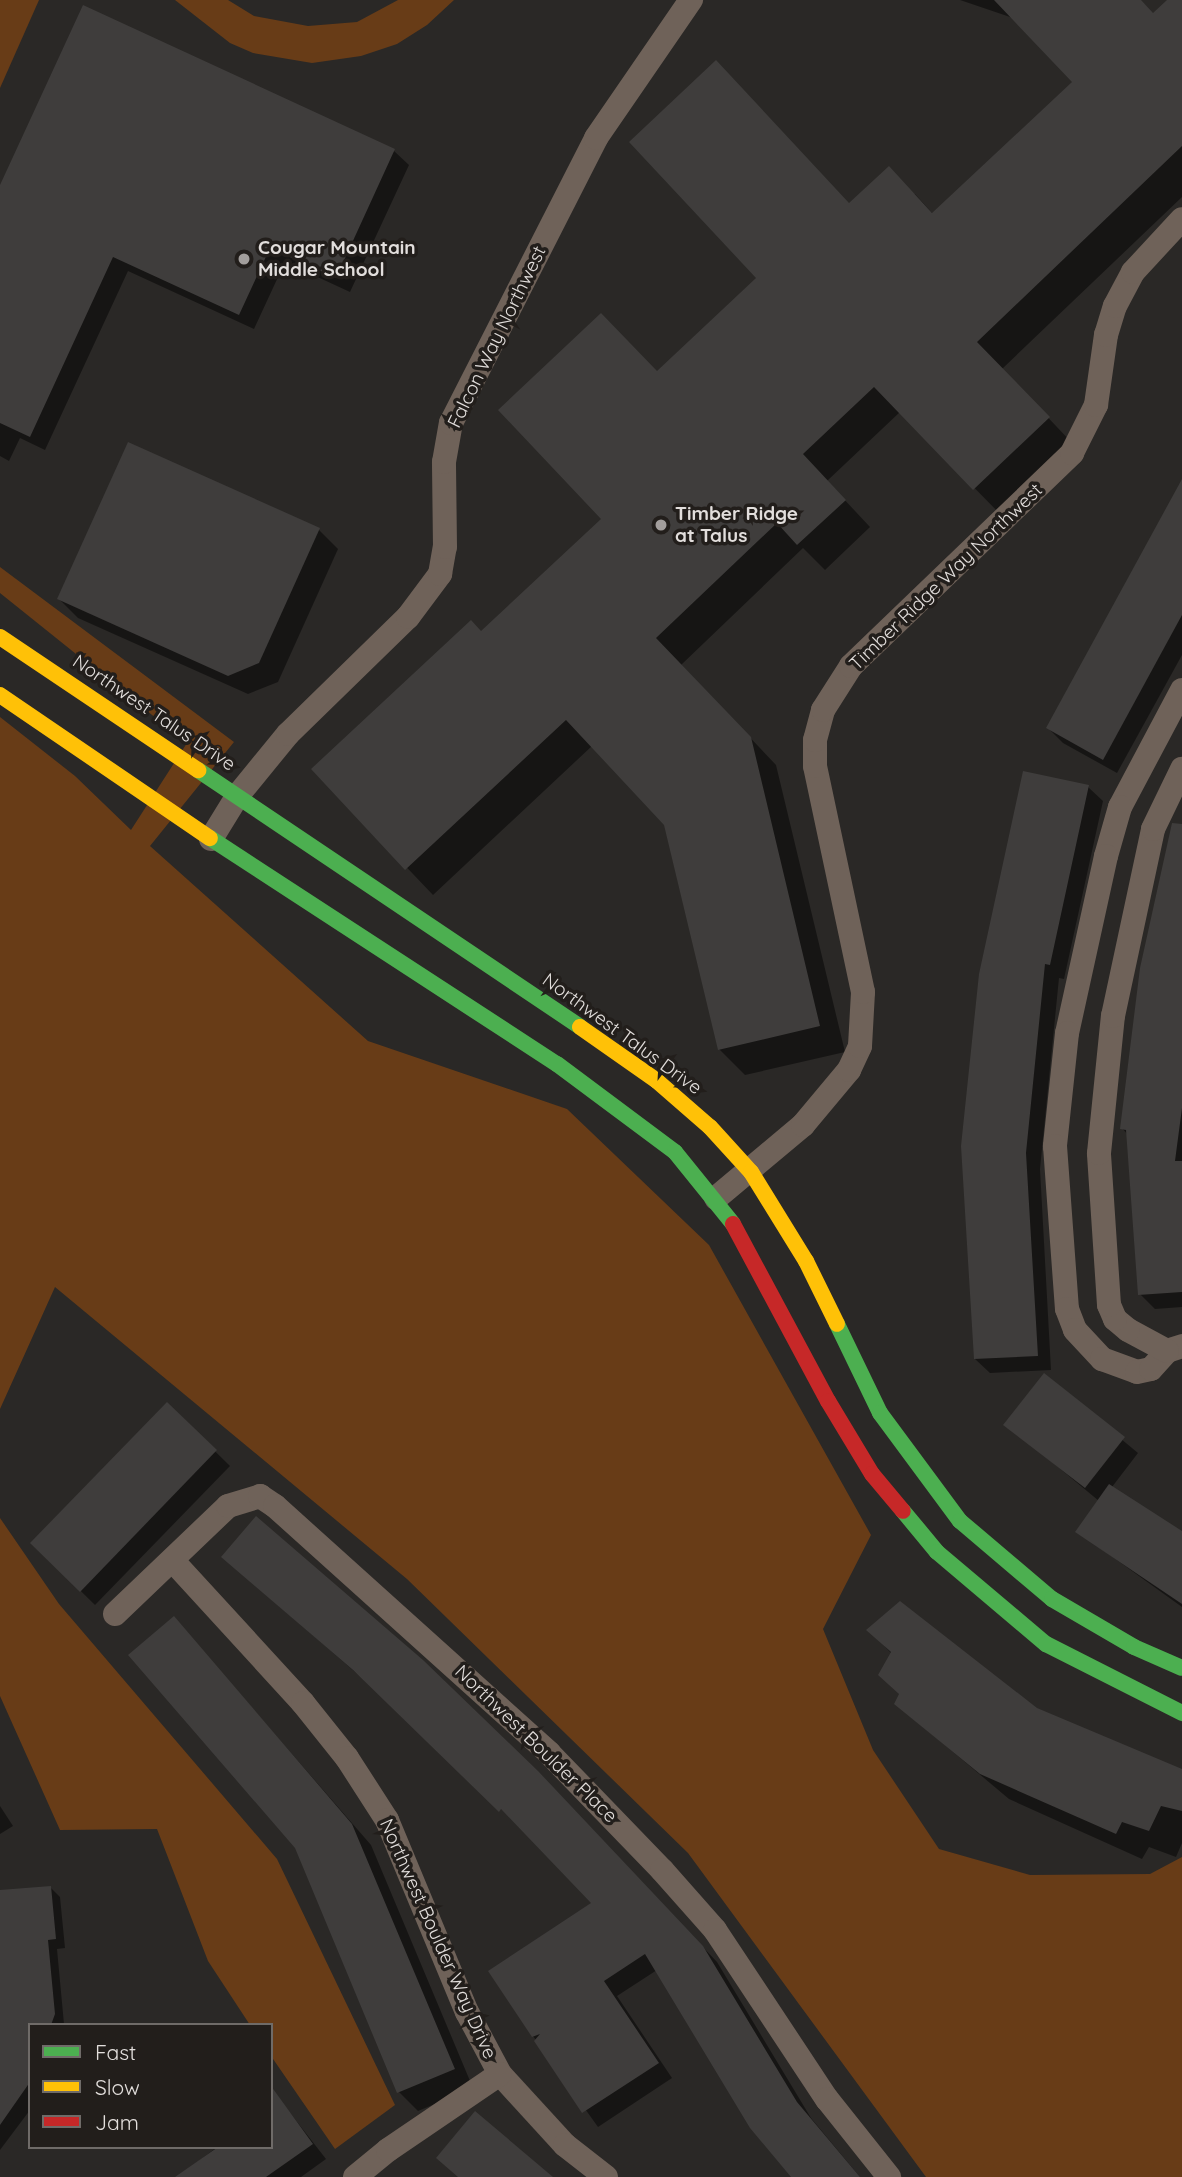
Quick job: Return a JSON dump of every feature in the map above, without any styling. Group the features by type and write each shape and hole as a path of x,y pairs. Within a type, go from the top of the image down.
{"street":[{"name":"Falcon Way Northwest","path":"211,839 238,795 312,708 426,597 440,574 445,547 444,462 452,423 596,138 691,0"},
{"name":"Timber Ridge Way Northwest","path":"716,1198 751,1171 831,1094 849,1070 864,1023 863,992 815,766 815,740 823,710 851,666 1072,453 1096,405 1106,335 1115,306 1133,272 1182,219"},
{"name":"Northwest Talus Drive","path":"0,637 238,795 657,1081 710,1127 751,1171 806,1261 880,1413 960,1521 1052,1599 1134,1647 1182,1668"},
{"path":"1182,690 1120,807 1106,856 1067,1033 1055,1146 1067,1309 1076,1330 1102,1359 1137,1373 1150,1369 1175,1349 1128,1330 1115,1319 1110,1305 1099,1153 1113,1016 1153,829 1182,769"},
{"path":"0,695 211,839 621,1108 675,1152 716,1198 754,1254 848,1437 872,1474 937,1552 1046,1644 1182,1713"},
{"name":"Northwest Boulder Place","path":"115,1614 228,1506 244,1498 260,1496 305,1532 549,1753 662,1870 715,1930 827,2099 889,2177"},
{"name":"Northwest Boulder Way Drive","path":"173,1561 303,1703 347,1758 387,1820 467,2012 500,2074 565,2145 607,2177"},
{"path":"355,2177 387,2150 500,2074"}],"shaded area":[{"path":"0,0 39,0 0,88"},
{"path":"175,0 228,0 254,16 308,26 357,22 398,0 454,0 427,25 397,44 361,56 312,63 253,53 230,43"},
{"path":"0,567 234,742 150,846 368,1041 567,1109 709,1245 871,1535 823,1629 873,1750 939,1849 1030,1875 1150,1874 1182,1857 1182,2177 926,2177 688,1853 407,1579 55,1287 0,1409 0,717 75,776 131,830 187,743 0,593"},
{"path":"0,1518 59,1604 277,1859 395,2105 335,2149 273,2059 273,2023 249,2023 208,1961 157,1829 60,1830 0,1696"}],"building":[{"name":"Timber Ridge at Talus","path":"994,0 1141,0 1153,13 1167,0 1182,0 1182,146 977,342 1050,417 973,490 874,387 803,454 846,500 797,545 777,523 656,638 751,737 820,1026 718,1050 664,825 566,720 405,870 311,769 471,620 481,631 601,519 498,410 601,313 657,371 756,278 629,142 716,60 849,203 889,166 932,213 1072,82"},
{"name":"Cougar Mountain Middle School","path":"83,5 395,149 336,278 270,248 239,315 113,257 30,437 0,423 0,185"},
{"path":"128,442 320,528 259,663 228,676 57,599"},
{"path":"1182,479 1182,615 1103,760 1046,728"},
{"path":"1023,771 1089,785 1050,965 1045,964 1026,1153 1038,1356 974,1359 961,1146 979,974"},
{"path":"1172,823 1182,824 1182,1108 1175,1161 1182,1161 1182,1292 1138,1295 1126,1130 1120,1129 1140,968"},
{"path":"1044,1373 1125,1437 1085,1488 1003,1425"},
{"path":"167,1402 217,1450 80,1592 30,1543"},
{"path":"1109,1484 1182,1531 1182,1604 1075,1532"},
{"path":"256,1516 423,1660 538,1771 703,1946 797,2102 860,2177 791,2177 750,2128 645,1954 604,1981 659,2063 582,2113 534,2041 540,2034 532,2037 488,1971 591,1903 501,1809 499,1812 353,1670 221,1557"},
{"path":"900,1601 1037,1708 1182,1769 1182,1811 1161,1806 1149,1831 1122,1822 1116,1834 980,1774 894,1704 899,1694 878,1675 891,1652 866,1630"},
{"path":"174,1616 352,1824 455,2069 397,2093 295,1848 128,1655"},
{"path":"51,1886 56,1939 48,1940 55,2014 52,2023 28,2023 28,2085 0,2125 0,1890"},
{"path":"273,2089 313,2144 266,2177 175,2177 215,2149 273,2149"},
{"path":"475,2111 553,2177 458,2177 436,2158"}],"traffic: fast":[{"path":"198,770 580,1027"},
{"path":"210,838 557,1064 675,1152 733,1224"},
{"path":"837,1324 880,1413 960,1521 1052,1599 1134,1647 1182,1668"},
{"path":"903,1511 937,1552 1046,1644 1182,1713"}],"traffic: slow":[{"path":"0,637 198,770"},
{"path":"0,695 210,838"},
{"path":"580,1027 657,1081 710,1127 751,1172 806,1261 837,1324"}],"traffic: jam":[{"path":"733,1224 828,1401 872,1474 903,1511"}],"place":[{"name":"Cougar Mountain Middle School","path":"244,259"},
{"name":"Timber Ridge at Talus","path":"661,525"}]}
